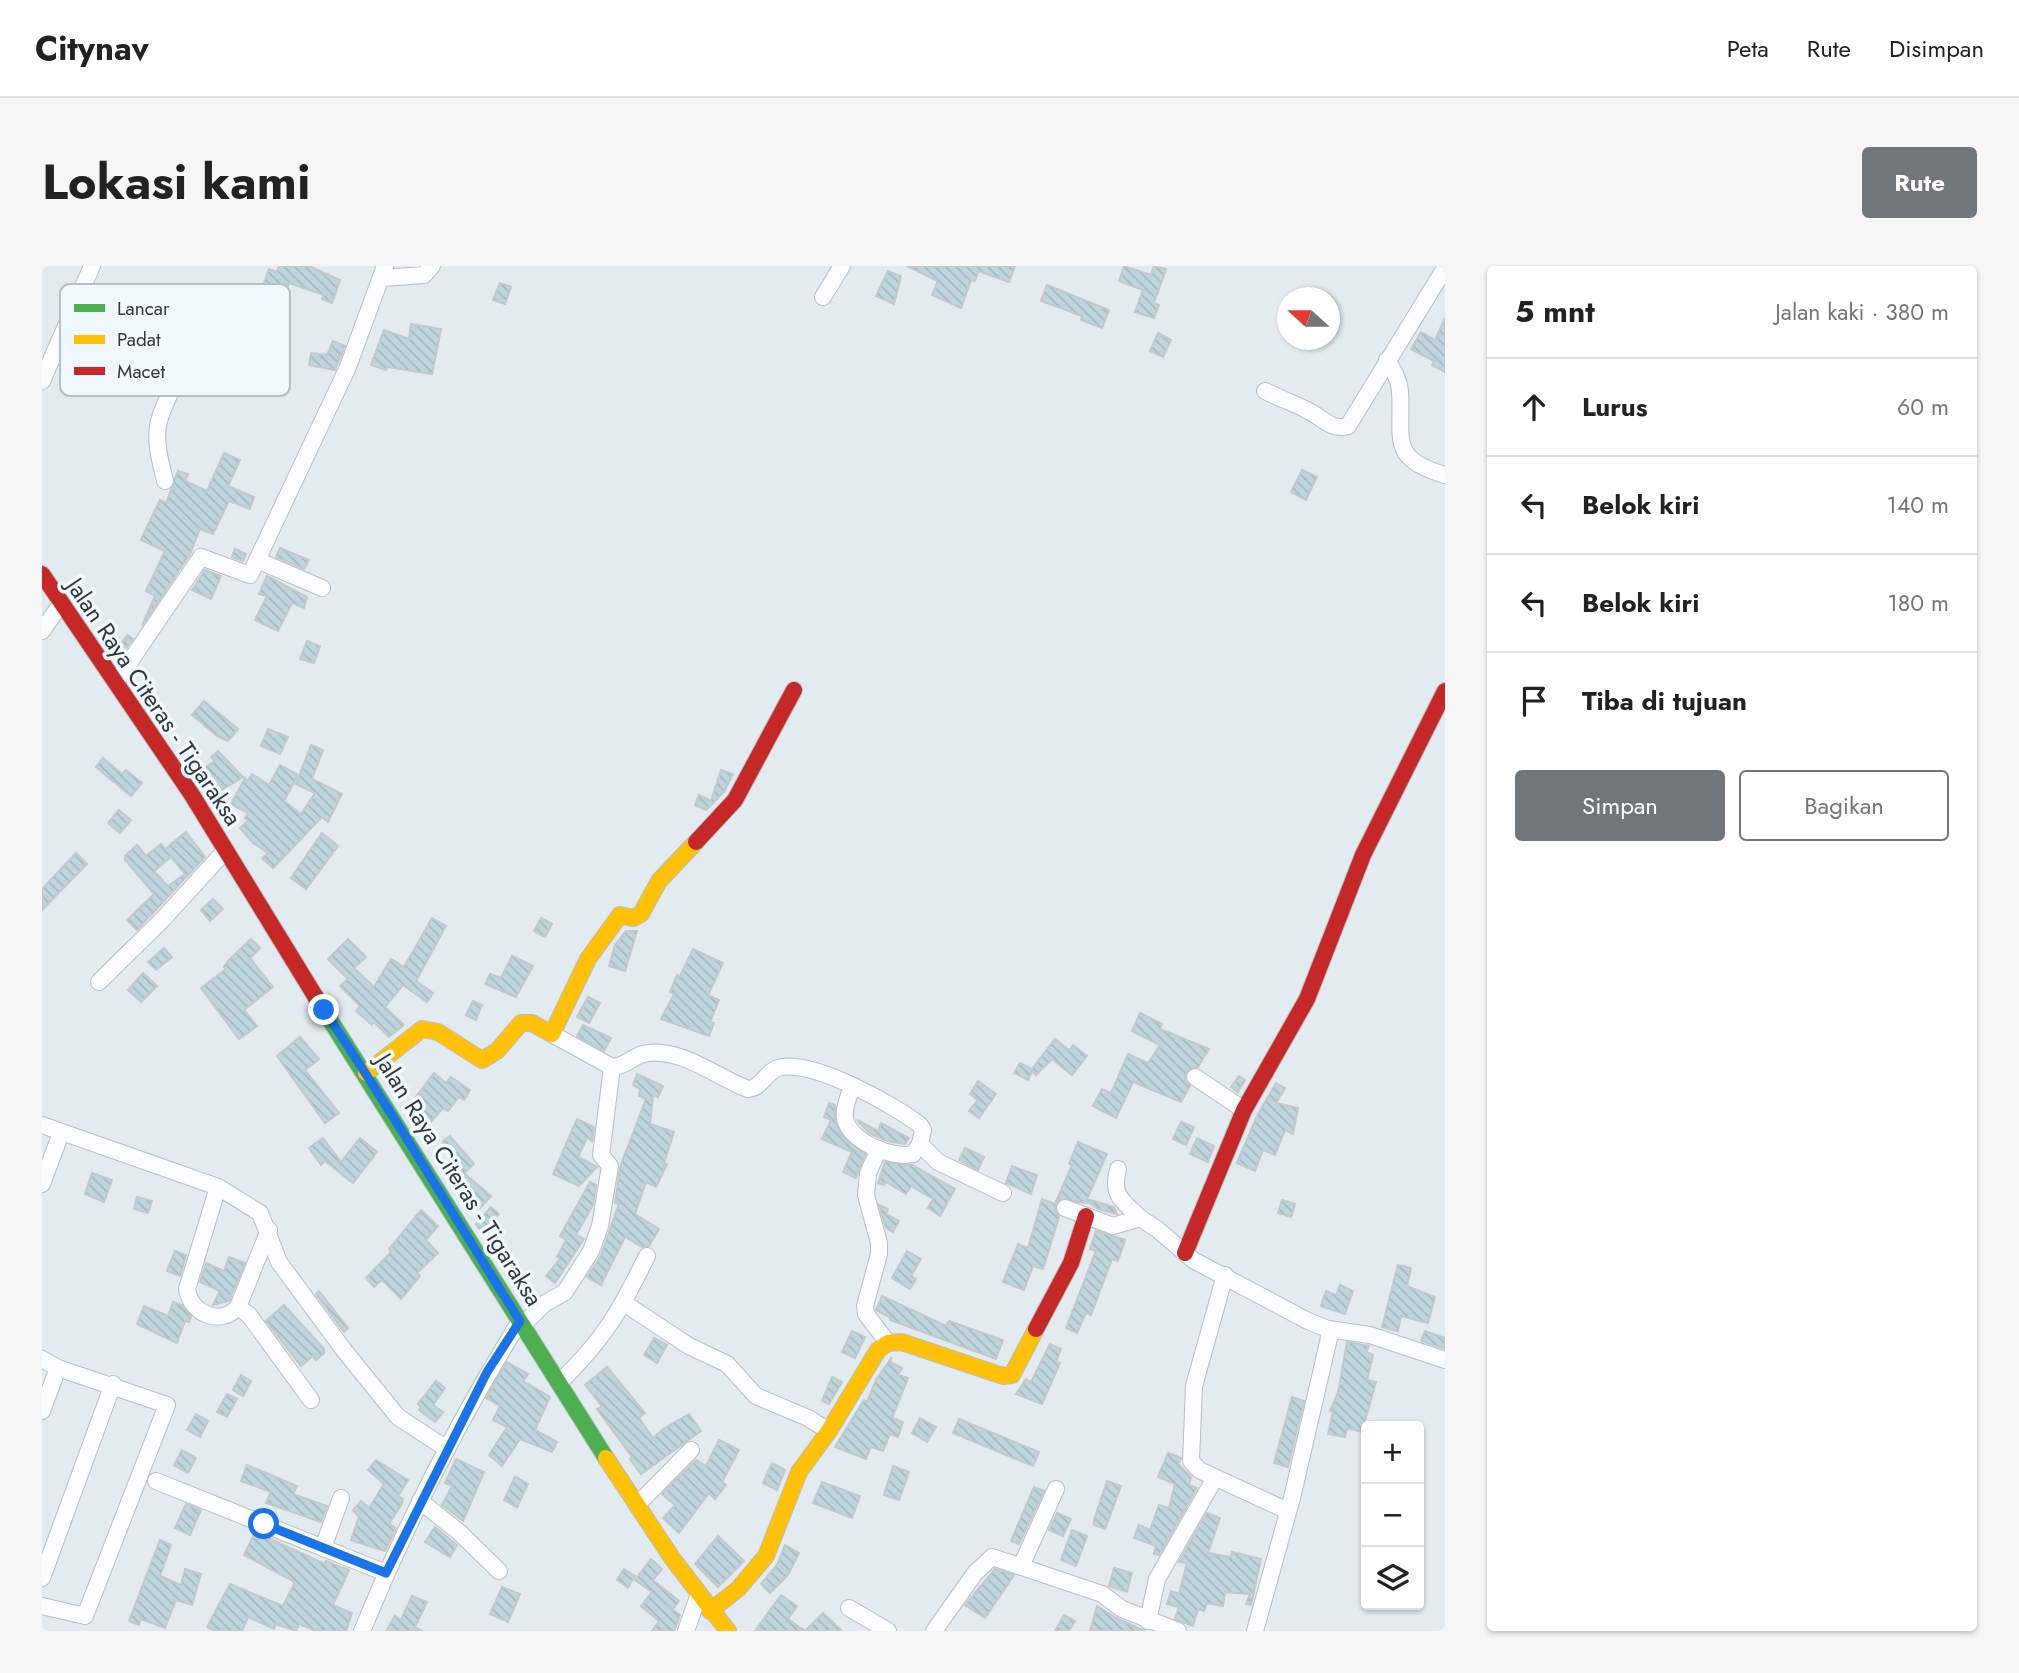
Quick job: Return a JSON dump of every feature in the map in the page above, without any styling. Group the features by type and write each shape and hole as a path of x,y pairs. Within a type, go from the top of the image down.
{"street":[{"path":"85,284 92,266"},
{"path":"116,682 201,556 248,576 348,367 383,272 425,275 432,266"},
{"path":"823,297 842,266"},
{"path":"1265,391 1341,429 1348,426 1445,268"},
{"path":"42,381 60,343"},
{"path":"1387,360 1400,390 1399,429 1405,454 1424,469 1445,475"},
{"path":"165,481 157,444 158,425 168,396"},
{"path":"257,560 322,588"},
{"name":"Jalan Raya Citeras - Tigaraksa","path":"42,574 192,794 403,1137 637,1505 710,1611 728,1631"},
{"path":"42,631 61,604"},
{"path":"552,1034 599,940 620,915 633,918 641,914 659,881 735,800 794,690"},
{"path":"1185,1253 1244,1110 1307,999 1368,844 1445,691"},
{"path":"99,982 163,919 225,851"},
{"path":"366,1073 422,1030 433,1030 468,1055 482,1060 497,1051 520,1023 532,1023 612,1067 625,1064 641,1054 655,1053 682,1058 748,1089 760,1084 778,1068 793,1066 830,1076 852,1086 920,1125 923,1130 920,1144 914,1154 904,1157 878,1149 853,1133 845,1121 844,1113 852,1086"},
{"path":"362,1631 420,1501 500,1348 521,1323 572,1283 600,1226 610,1166 601,1155 612,1067"},
{"path":"1195,1077 1244,1110"},
{"path":"42,1125 218,1187 260,1213 269,1230 279,1262 398,1417 447,1449"},
{"path":"43,1180 61,1133"},
{"path":"920,1144 938,1162 1003,1193"},
{"path":"878,1149 868,1173 866,1195 879,1254 865,1306 866,1314 888,1343"},
{"path":"1118,1169 1114,1185 1116,1194 1140,1219 1185,1253 1328,1329 1370,1335 1445,1360"},
{"path":"218,1187 187,1289 188,1297 200,1311 212,1317 230,1317 238,1307 269,1230"},
{"path":"1065,1208 1113,1226 1140,1219"},
{"path":"710,1611 738,1589 766,1556 799,1472 829,1431 864,1369 878,1350 888,1343 901,1342 1003,1376 1012,1375 1071,1263 1086,1216"},
{"path":"560,1382 595,1347 624,1303 648,1256"},
{"path":"1225,1275 1194,1386 1189,1450 1194,1466 1288,1511"},
{"path":"624,1303 689,1346 727,1364 756,1396 808,1418 829,1431"},
{"path":"238,1307 249,1315 311,1400"},
{"path":"1255,1631 1288,1511 1329,1338 1328,1329"},
{"path":"42,1359 58,1368 113,1384 167,1405 85,1616 42,1606"},
{"path":"42,1411 58,1368"},
{"path":"42,1578 113,1384"},
{"path":"637,1505 691,1450"},
{"path":"1148,1621 1157,1579 1215,1478"},
{"path":"156,1481 386,1573"},
{"path":"1021,1566 1056,1489"},
{"path":"323,1548 341,1498"},
{"path":"420,1501 459,1532 499,1571"},
{"path":"934,1631 985,1560 992,1557 1055,1581 1102,1594 1122,1609 1178,1631"},
{"path":"686,1631 699,1594"},
{"path":"849,1608 888,1631"}],"building":[{"path":"279,266 309,266 340,280 332,303 322,299 324,295 289,283 264,283 269,269 277,272"},
{"path":"907,266 1015,266 1009,282 978,271 975,281 971,280 961,308 932,295 938,281"},
{"path":"1124,266 1151,275 1154,266 1166,269 1154,303 1159,305 1154,318 1135,312 1143,290 1119,281"},
{"path":"888,271 901,276 894,304 876,296"},
{"path":"500,283 511,287 505,304 493,300"},
{"path":"1047,285 1109,310 1102,328 1081,320 1082,316 1041,301"},
{"path":"1445,318 1445,372 1432,365 1434,361 1411,349 1421,332 1435,340"},
{"path":"411,324 441,329 432,374 388,367 386,370 371,365 384,330 409,339"},
{"path":"1158,333 1171,340 1163,357 1150,351"},
{"path":"333,341 345,346 335,370 309,365 311,353 327,355"},
{"path":"224,453 240,460 228,486 254,497 250,509 229,501 213,534 200,529 190,554 142,626 155,596 146,591 165,551 141,540 146,529 160,500 166,503 178,471 188,474 185,481 207,491"},
{"path":"1302,470 1317,477 1306,500 1291,492"},
{"path":"280,548 309,560 304,569 276,557"},
{"path":"235,549 246,554 243,561 232,557"},
{"path":"205,570 221,576 211,599 192,590"},
{"path":"267,576 307,597 304,608 292,603 278,631 255,620 267,596 259,594"},
{"path":"128,635 133,639 122,654 116,649"},
{"path":"307,641 320,646 314,663 300,659"},
{"path":"204,701 238,729 228,741 217,736 192,715"},
{"path":"268,729 288,737 280,754 261,746"},
{"path":"311,745 323,750 312,779 342,794 328,822 322,817 273,868 262,858 268,853 253,843 240,828 248,821 245,818 248,813 231,804 245,778 247,781 252,774 269,785 280,765 298,775 284,801 301,814 315,793 296,784"},
{"path":"218,751 243,777 213,795 199,771 215,761 211,757"},
{"path":"103,758 122,774 126,770 142,783 131,796 96,767"},
{"path":"721,770 733,774 724,792 706,810 695,805 699,795 711,801"},
{"path":"119,810 131,820 120,833 108,823"},
{"path":"186,832 205,857 137,930 127,920 154,894 125,860 125,856 137,845 146,856 161,844 165,849","holes":["171,857 185,874 168,886 154,871"]},
{"path":"322,833 338,846 306,889 291,878"},
{"path":"76,853 87,864 42,910 42,889"},
{"path":"213,899 223,909 210,921 201,910"},
{"path":"432,918 446,926 416,981 433,993 427,1002 403,985 385,1007 404,1025 389,1037 374,1022 372,1025 356,1011 360,1006 340,986 348,979 328,959 348,939 366,957 354,968 374,987 391,959 404,967"},
{"path":"541,918 552,924 545,937 534,931"},
{"path":"626,931 637,931 625,971 609,966 615,945"},
{"path":"251,939 260,948 250,958 273,987 244,1010 257,1026 239,1039 201,988 226,969 224,967 229,960"},
{"path":"164,948 172,957 156,970 148,962"},
{"path":"693,949 723,963 708,995 719,1000 710,1022 714,1023 709,1036 661,1019 674,994 670,992 677,975 680,976"},
{"path":"512,956 533,966 516,997 485,984 490,974 501,978"},
{"path":"143,973 157,986 141,1002 128,990"},
{"path":"588,997 600,1003 589,1023 577,1017"},
{"path":"473,1001 482,1005 476,1020 466,1015"},
{"path":"1140,1013 1162,1024 1160,1029 1209,1049 1198,1067 1186,1072 1185,1081 1190,1086 1181,1102 1133,1082 1116,1118 1093,1106 1102,1089 1111,1093 1128,1054 1148,1063 1160,1045 1132,1031"},
{"path":"583,1025 611,1038 604,1051 577,1036"},
{"path":"300,1037 319,1059 305,1070 339,1113 325,1123 277,1056"},
{"path":"1055,1039 1069,1050 1073,1045 1087,1056 1072,1075 1052,1059 1036,1075 1032,1071 1028,1080 1014,1073 1020,1063 1032,1069"},
{"path":"434,1073 446,1083 451,1077 470,1090 464,1100 459,1097 448,1111 443,1108 429,1124 417,1114 425,1105 415,1098"},
{"path":"637,1074 663,1086 658,1097 653,1095 650,1124 674,1132 664,1163 667,1164 656,1187 646,1182 635,1214 659,1229 649,1246 642,1247 625,1237 601,1285 587,1277 601,1255 619,1204 615,1203 620,1167 646,1099 639,1096 640,1089 633,1085"},
{"path":"1239,1076 1245,1080 1238,1092 1231,1087"},
{"path":"978,1081 996,1094 979,1118 969,1111 978,1100 970,1094"},
{"path":"1276,1083 1285,1088 1276,1103 1298,1108 1293,1134 1285,1130 1275,1155 1263,1150 1255,1171 1237,1163 1257,1116"},
{"path":"829,1103 835,1105 835,1120 841,1134 865,1154 856,1178 843,1172 852,1152 822,1139 831,1120 824,1117"},
{"path":"577,1119 594,1127 592,1141 587,1138 578,1157 597,1167 579,1186 553,1174"},
{"path":"857,1120 878,1131 881,1123 909,1138 905,1144 887,1141 869,1133"},
{"path":"1181,1122 1194,1127 1186,1145 1173,1139"},
{"path":"450,1136 474,1164 464,1173 491,1196 480,1208 461,1192 465,1188 444,1164 453,1159 443,1146 443,1141"},
{"path":"323,1138 341,1162 360,1138 377,1152 353,1183 325,1161 321,1165 309,1148"},
{"path":"1197,1138 1214,1146 1208,1162 1190,1154"},
{"path":"1078,1142 1107,1154 1087,1199 1114,1207 1117,1214 1098,1209 1090,1203 1059,1200 1055,1209 1059,1217 1043,1269 1033,1266 1024,1290 1003,1282 1018,1244 1028,1248 1042,1199 1055,1204 1072,1165 1069,1164"},
{"path":"965,1148 984,1157 978,1170 959,1160"},
{"path":"885,1162 912,1165 955,1189 940,1216 928,1208 933,1199 911,1186 906,1194 886,1182 884,1185 878,1183"},
{"path":"1012,1166 1037,1175 1031,1194 1006,1183"},
{"path":"92,1173 112,1180 104,1202 85,1194"},
{"path":"590,1182 596,1185 593,1205 576,1235 584,1239 555,1283 546,1276 560,1259 557,1257 566,1240 560,1236"},
{"path":"137,1197 152,1201 148,1213 134,1209"},
{"path":"1282,1200 1295,1204 1291,1217 1278,1213"},
{"path":"879,1205 888,1209 886,1214 899,1221 893,1232 886,1228"},
{"path":"491,1207 499,1214 482,1233 476,1224"},
{"path":"421,1210 438,1226 426,1240 438,1253 417,1273 420,1276 401,1299 382,1280 374,1287 366,1278 391,1252 389,1249"},
{"path":"1096,1231 1125,1240 1118,1261 1112,1259 1091,1315 1086,1313 1077,1333 1066,1328 1096,1251 1090,1249"},
{"path":"175,1251 186,1255 180,1276 167,1271"},
{"path":"907,1251 921,1259 911,1276 916,1279 910,1289 892,1278"},
{"path":"229,1257 245,1263 229,1301 213,1305 220,1291 200,1282 206,1263 224,1271"},
{"path":"1398,1265 1411,1268 1407,1286 1435,1297 1428,1323 1401,1316 1398,1331 1382,1327"},
{"path":"1340,1285 1353,1291 1345,1314 1321,1306 1326,1291 1336,1295"},
{"path":"319,1291 348,1328 344,1332 316,1294"},
{"path":"882,1296 946,1326 949,1321 1003,1340 996,1359 890,1320 891,1318 876,1310"},
{"path":"173,1302 182,1305 191,1317 189,1322 185,1321 177,1343 137,1324 144,1306 168,1316"},
{"path":"284,1305 324,1349 324,1353 316,1360 313,1356 301,1366 266,1321"},
{"path":"852,1331 865,1337 855,1358 842,1352"},
{"path":"1425,1331 1445,1338 1445,1349 1421,1341"},
{"path":"654,1338 667,1345 657,1363 644,1355"},
{"path":"1347,1342 1369,1346 1366,1352 1373,1355 1367,1380 1376,1382 1365,1421 1361,1421 1361,1432 1347,1428 1345,1437 1328,1434 1333,1412 1330,1411 1338,1393"},
{"path":"1050,1344 1061,1349 1056,1362 1060,1363 1042,1404 1016,1394 1026,1379 1031,1382"},
{"path":"892,1357 890,1362 902,1368 898,1375 908,1378 892,1418 903,1422 898,1437 890,1434 883,1451 871,1447 866,1459 835,1447 864,1400 867,1402 876,1380"},
{"path":"507,1362 528,1374 523,1381 550,1397 535,1430 557,1442 552,1452 520,1439 502,1466 489,1455 507,1427 493,1420 500,1406 486,1398"},
{"path":"607,1367 645,1413 639,1418 653,1438 689,1414 701,1431 641,1474 597,1409 602,1406 585,1385"},
{"path":"241,1375 251,1381 243,1396 233,1390"},
{"path":"832,1377 842,1382 829,1404 822,1401"},
{"path":"436,1381 445,1388 433,1405 443,1412 435,1422 419,1410 421,1407 418,1404"},
{"path":"227,1394 237,1399 227,1417 217,1412"},
{"path":"1292,1397 1304,1401 1288,1467 1274,1463"},
{"path":"196,1414 208,1421 200,1437 187,1430"},
{"path":"920,1418 936,1427 927,1442 912,1433"},
{"path":"959,1419 1039,1452 1033,1466 953,1433"},
{"path":"719,1440 739,1450 722,1482 726,1485 715,1499 709,1493 679,1533 663,1518 675,1505 662,1494 696,1460 706,1466"},
{"path":"182,1450 196,1458 188,1473 174,1465"},
{"path":"1168,1453 1181,1458 1178,1464 1191,1477 1189,1485 1197,1488 1159,1555 1154,1554 1156,1546 1134,1538 1139,1525 1150,1530 1159,1505 1169,1508 1175,1484 1158,1477"},
{"path":"456,1459 484,1472 463,1521 442,1505 452,1486 445,1483"},
{"path":"376,1460 408,1480 398,1496 403,1499 389,1524 396,1528 385,1551 351,1540 359,1517 353,1510 361,1501 369,1508 384,1484 368,1470"},
{"path":"772,1463 785,1470 777,1490 763,1483"},
{"path":"247,1465 297,1486 293,1494 327,1506 321,1522 266,1503 271,1492 241,1481"},
{"path":"893,1466 909,1472 899,1500 884,1495"},
{"path":"515,1477 528,1484 517,1507 504,1500"},
{"path":"1107,1481 1121,1486 1105,1529 1094,1525 1094,1520"},
{"path":"822,1482 860,1496 852,1518 813,1503"},
{"path":"1034,1487 1044,1491 1019,1544 1011,1541"},
{"path":"186,1504 201,1510 190,1535 175,1528"},
{"path":"1057,1513 1071,1519 1063,1536 1049,1530"},
{"path":"1207,1513 1220,1518 1208,1553 1231,1557 1232,1552 1261,1559 1251,1605 1246,1604 1250,1594 1225,1592 1223,1606 1207,1603 1204,1611 1198,1609 1193,1626 1175,1619 1179,1607 1167,1604 1171,1591 1179,1594 1187,1563 1179,1562"},
{"path":"435,1527 457,1545 450,1557 425,1542"},
{"path":"1072,1530 1087,1536 1076,1566 1061,1560"},
{"path":"255,1532 325,1564 326,1561 349,1570 333,1605 352,1613 346,1631 316,1631 299,1624 296,1631 276,1624 274,1629 248,1617 242,1631 215,1631 207,1627 230,1584 283,1606 295,1582 244,1555"},
{"path":"718,1536 744,1561 718,1587 695,1564"},
{"path":"160,1540 171,1545 160,1576 181,1585 185,1569 201,1574 192,1605 176,1600 165,1628 141,1619 139,1625 129,1621"},
{"path":"785,1545 799,1553 788,1575 770,1593 761,1584 777,1565"},
{"path":"651,1559 662,1569 653,1580 679,1601 673,1609 664,1604 680,1615 674,1631 652,1631 659,1621 641,1606 652,1592 635,1580"},
{"path":"1114,1568 1132,1573 1127,1592 1109,1586"},
{"path":"624,1569 635,1576 628,1587 617,1580"},
{"path":"995,1569 1014,1575 985,1618 965,1605"},
{"path":"502,1587 520,1594 508,1622 490,1614"},
{"path":"781,1595 797,1606 788,1619 805,1631 755,1631"},
{"path":"412,1596 427,1602 415,1627 422,1631 386,1631 395,1616 401,1620"},
{"path":"1097,1606 1118,1619 1145,1631 1090,1631"},
{"path":"823,1613 842,1631 805,1631"},
{"path":"1064,1615 1075,1621 1069,1631 1055,1631"}],"traffic: fast":[{"path":"320,1004 606,1458"}],"traffic: slow":[{"path":"366,1073 422,1029 438,1032 482,1060 497,1051 521,1023 532,1023 552,1034 588,959 620,915 633,918 641,914 659,881 696,842"},
{"path":"710,1611 738,1589 766,1556 799,1472 829,1431 878,1350 888,1343 902,1342 1003,1376 1012,1375 1036,1329"},
{"path":"606,1458 672,1558 728,1631"}],"traffic: jam":[{"path":"42,574 192,795 320,1004"},
{"path":"696,842 735,800 794,690"},
{"path":"1185,1253 1244,1110 1307,999 1363,855 1445,691"},
{"path":"1036,1329 1071,1263 1086,1216"}],"route":[{"path":"264,1524 386,1573 487,1372 500,1348 520,1321 324,1010"}]}
